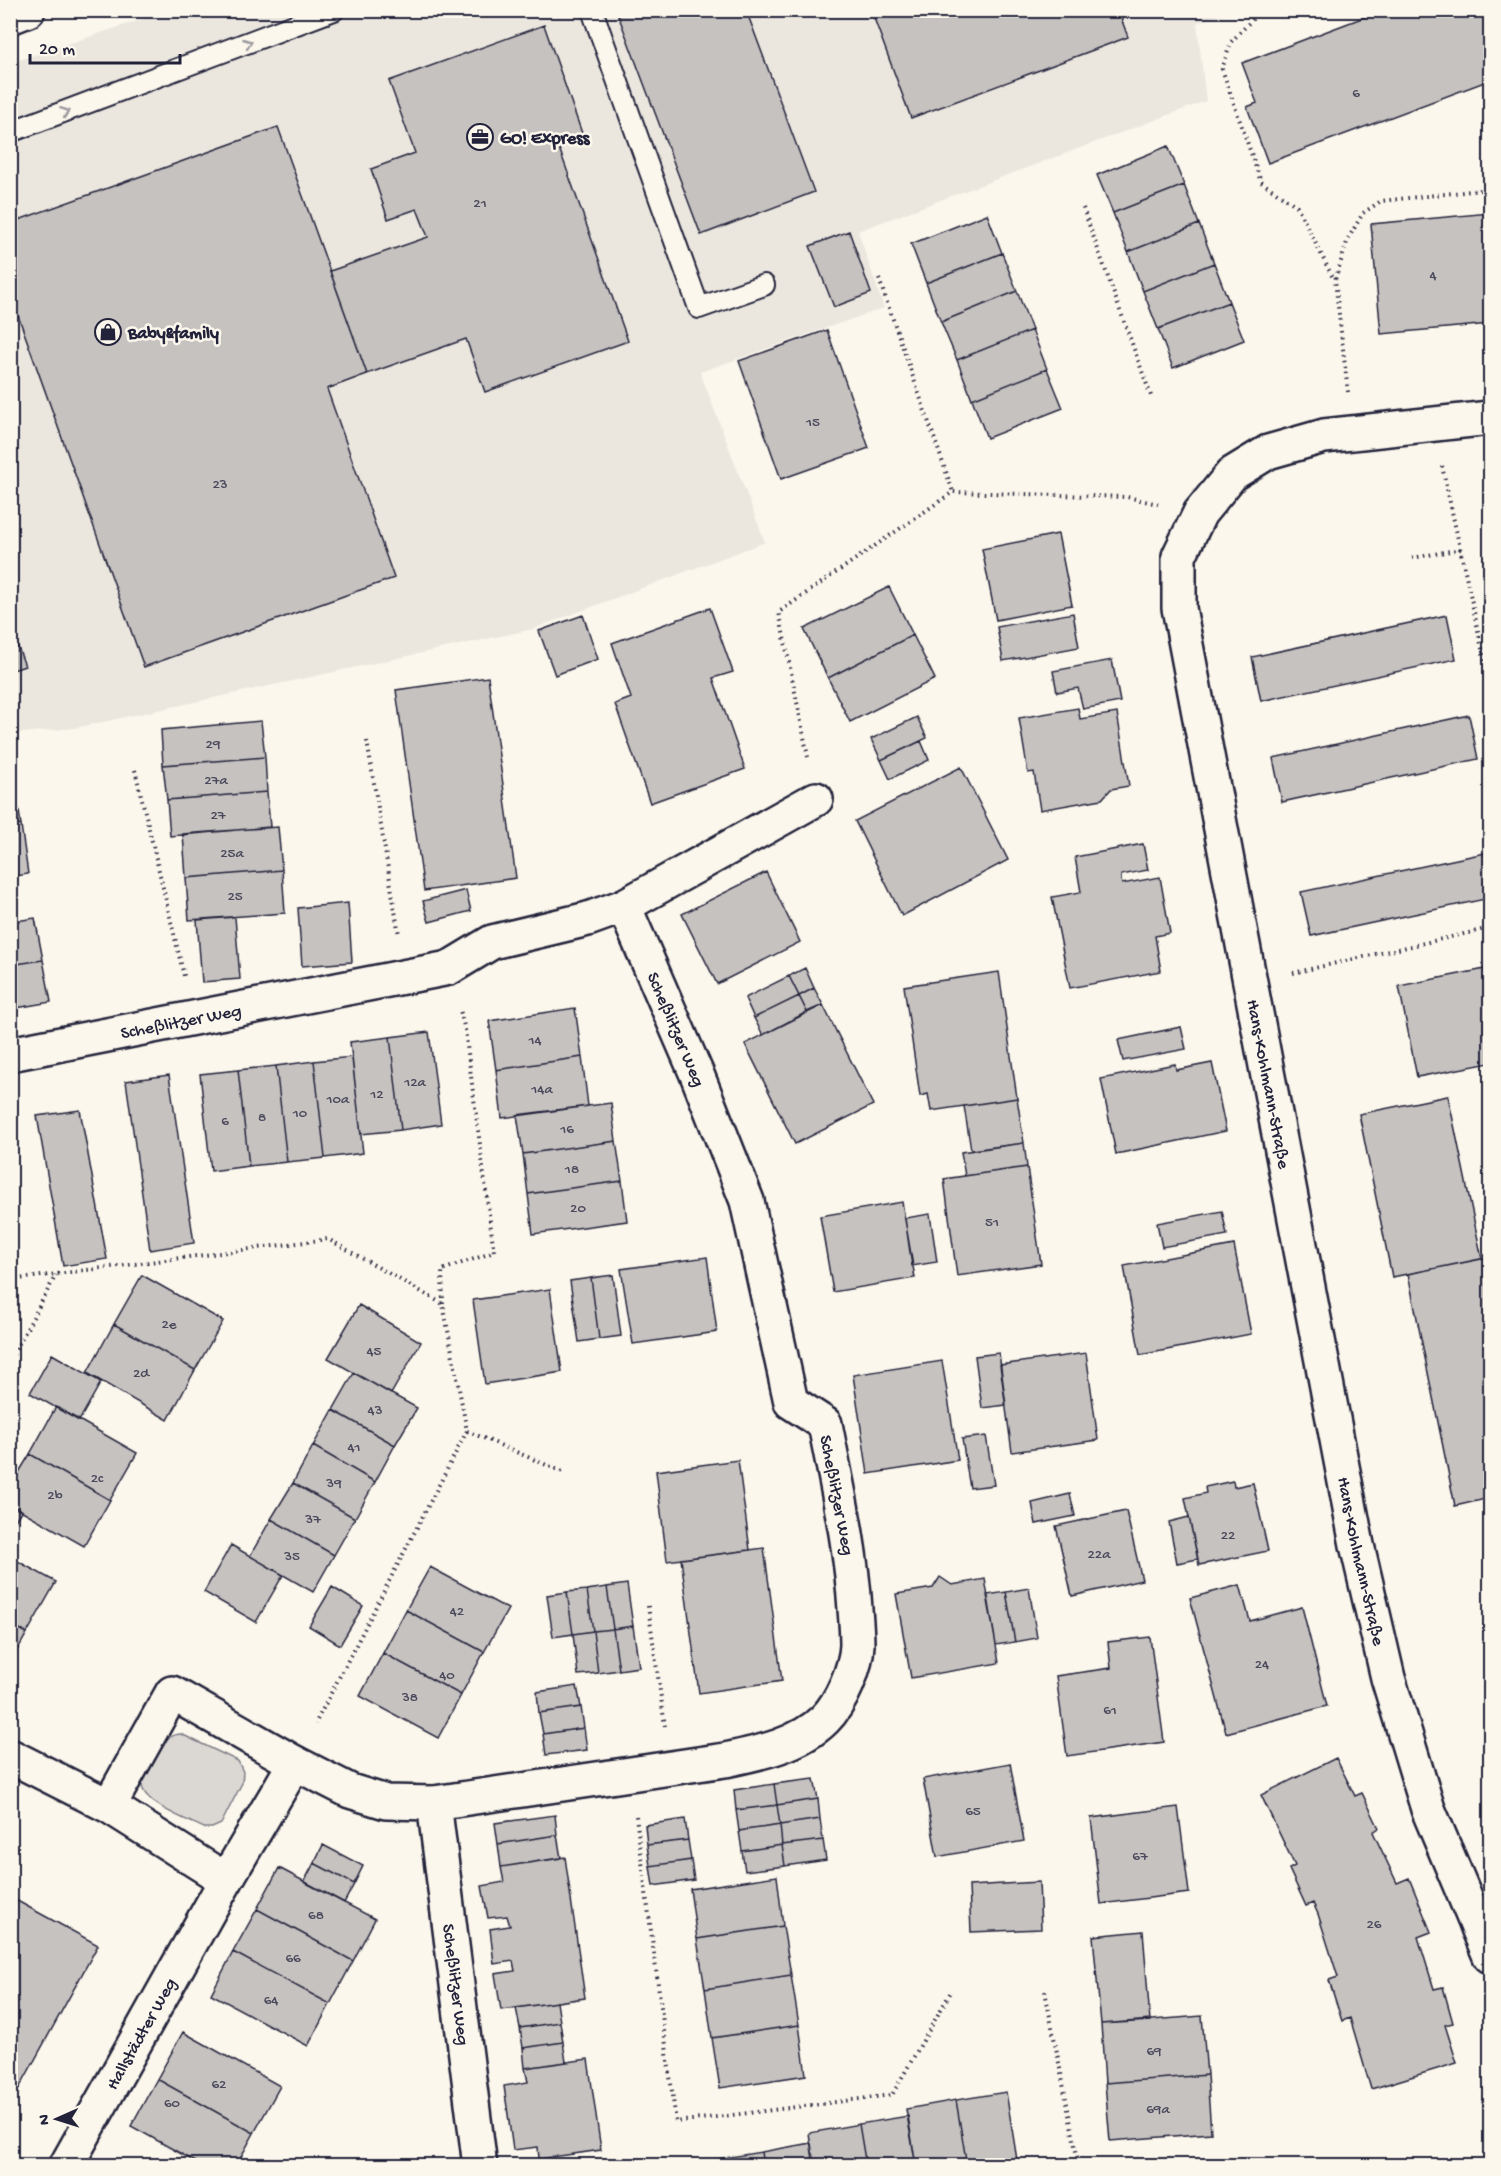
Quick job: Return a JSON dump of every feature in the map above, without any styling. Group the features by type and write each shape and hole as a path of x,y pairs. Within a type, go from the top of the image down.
{"street":[{"path":"10,17 28,10"},
{"name":"Hans-Kohlmann-Straße","path":"1491,418 1324,436 1268,452 1232,474 1200,513 1179,556 1179,608 1357,1545 1388,1678 1428,1809 1491,1956"},
{"name":"Scheßlitzer Weg","path":"10,1054 449,968 492,942 588,919 624,906 816,799"},
{"name":"Scheßlitzer Weg","path":"109,1806 172,1693 295,1763 350,1791 386,1802 434,1803 672,1768 763,1752 802,1737 825,1719 844,1692 857,1647 852,1565 825,1424 791,1402 747,1201 698,1077 624,906"},
{"path":"10,1756 109,1806 220,1892"},
{"name":"Hallstädter Weg","path":"78,2161 220,1892 295,1763"},
{"name":"Scheßlitzer Weg","path":"434,1803 480,2166"}],"lane":[{"path":"10,132 334,10"},
{"path":"592,10 699,308 764,285"}],"path":[{"path":"1261,10 1231,42 1222,69 1261,182 1297,206 1335,280 1353,433"},
{"path":"1335,280 1348,239 1363,213 1382,201 1491,189"},
{"path":"1083,208 1150,396"},
{"path":"879,279 953,492"},
{"path":"1433,423 1491,685"},
{"path":"816,799 779,612 953,492 1127,497 1200,513"},
{"path":"1412,558 1461,549"},
{"path":"367,741 406,978"},
{"path":"135,771 194,1018"},
{"path":"1251,983 1491,928"},
{"path":"295,1763 467,1431 443,1304 442,1270 494,1252 465,1030 449,968"},
{"path":"10,1280 328,1239 443,1304"},
{"path":"10,1360 57,1274"},
{"path":"467,1431 563,1472"},
{"path":"648,1606 672,1768"},
{"path":"630,1774 676,2122 891,2095 952,1990"},
{"path":"1045,1991 1079,2166"}],"shaded area":[{"path":"170,10 1230,11 1197,23 1206,101 858,231 884,308 700,372 765,542 533,629 75,728 11,734 10,63"},
{"path":"181,1734 238,1761 243,1772 242,1783 221,1824 212,1828 204,1828 166,1810 143,1790 144,1777 162,1744 171,1736"}],"building":[{"path":"622,10 746,10 814,192 701,235 617,12"},
{"path":"871,10 1118,10 1128,37 911,118"},
{"path":"1383,10 1490,10 1490,80 1268,163 1247,107 1257,103 1242,63"},
{"path":"544,25 584,139 559,148 628,341 485,392 466,339 367,374 330,271 428,237 417,209 388,219 371,169 415,153 389,81"},
{"path":"278,127 367,374 327,389 394,578 144,667 10,293 10,223"},
{"path":"1168,146 1184,185 1113,213 1097,175"},
{"path":"1184,185 1199,224 1128,252 1113,213"},
{"path":"1490,213 1490,324 1381,334 1371,224"},
{"path":"987,214 1002,253 926,283 911,244"},
{"path":"1199,224 1214,263 1143,291 1128,252"},
{"path":"849,231 871,293 834,307 810,246"},
{"path":"1002,253 1017,291 941,322 926,283"},
{"path":"1214,263 1229,302 1158,329 1143,291"},
{"path":"1017,291 1032,330 957,360 941,322"},
{"path":"1229,302 1244,340 1173,368 1158,329"},
{"path":"827,330 869,448 781,479 739,361"},
{"path":"1032,330 1047,369 972,399 957,360"},
{"path":"1047,369 1063,408 987,438 972,399"},
{"path":"1058,534 1072,605 996,620 982,549"},
{"path":"889,587 913,635 828,678 804,629"},
{"path":"710,608 733,672 713,678 745,769 650,803 615,704 631,698 612,643"},
{"path":"1073,613 1079,647 1003,661 997,627"},
{"path":"583,615 598,659 555,675 539,631"},
{"path":"1447,615 1456,659 1261,701 1252,657"},
{"path":"10,626 25,666 10,671"},
{"path":"913,635 935,679 850,722 828,678"},
{"path":"1112,660 1120,702 1083,709 1078,688 1057,692 1053,671"},
{"path":"488,677 516,878 424,891 396,690"},
{"path":"1078,708 1080,719 1117,713 1129,786 1111,789 1102,799 1040,810 1034,772 1028,773 1019,718"},
{"path":"1469,715 1478,759 1282,802 1273,758"},
{"path":"917,717 927,738 881,760 871,739"},
{"path":"261,721 265,757 163,765 161,730"},
{"path":"921,741 929,760 890,779 881,760"},
{"path":"265,757 267,792 167,800 163,765"},
{"path":"961,767 1008,860 902,916 855,821"},
{"path":"10,777 14,777 21,825 10,827"},
{"path":"267,792 270,827 170,836 167,800"},
{"path":"21,825 28,874 10,877 10,827"},
{"path":"278,827 282,870 186,878 183,834"},
{"path":"1143,844 1148,870 1121,875 1121,880 1122,884 1160,877 1170,933 1155,936 1161,971 1070,988 1052,897 1081,892 1075,857"},
{"path":"1490,852 1490,898 1311,936 1301,892"},
{"path":"282,870 285,913 189,920 186,878"},
{"path":"766,872 800,942 717,984 682,914"},
{"path":"466,890 471,911 429,922 423,901"},
{"path":"348,903 352,962 302,966 298,908"},
{"path":"235,917 240,979 202,982 197,920"},
{"path":"35,918 43,960 10,965 10,922"},
{"path":"43,960 51,1002 10,1009 10,965"},
{"path":"805,968 814,988 799,996 789,976"},
{"path":"1490,968 1490,1063 1417,1077 1399,986"},
{"path":"999,972 1017,1098 931,1111 928,1094 920,1096 904,986"},
{"path":"789,976 799,996 754,1018 745,998"},
{"path":"814,988 823,1005 807,1012 799,996"},
{"path":"799,996 807,1012 763,1035 754,1018"},
{"path":"823,1005 873,1105 795,1144 745,1044"},
{"path":"575,1008 582,1057 496,1070 489,1021"},
{"path":"1181,1027 1186,1049 1123,1061 1118,1040"},
{"path":"429,1032 441,1124 401,1130 390,1037"},
{"path":"390,1037 401,1130 361,1134 350,1042"},
{"path":"352,1057 363,1153 325,1158 314,1061"},
{"path":"582,1057 588,1106 502,1118 496,1070"},
{"path":"314,1061 325,1158 287,1162 276,1066"},
{"path":"1212,1063 1226,1131 1116,1154 1101,1079 1175,1064 1176,1070"},
{"path":"276,1066 287,1162 249,1166 238,1070"},
{"path":"238,1070 249,1166 211,1171 200,1074"},
{"path":"169,1075 194,1243 150,1250 126,1081"},
{"path":"1448,1096 1482,1259 1392,1277 1359,1114"},
{"path":"1017,1098 1024,1143 971,1150 964,1106"},
{"path":"611,1103 616,1141 523,1154 517,1115"},
{"path":"80,1110 107,1259 63,1266 37,1116"},
{"path":"616,1141 622,1181 528,1194 523,1154"},
{"path":"1024,1143 1027,1167 965,1176 961,1152"},
{"path":"1027,1167 1041,1264 957,1276 944,1179"},
{"path":"622,1181 627,1221 533,1234 528,1194"},
{"path":"902,1202 915,1278 833,1292 820,1216"},
{"path":"1222,1211 1227,1235 1162,1247 1157,1223"},
{"path":"930,1214 937,1262 912,1266 905,1218"},
{"path":"1234,1245 1251,1334 1140,1355 1124,1266"},
{"path":"707,1257 717,1332 633,1344 621,1269"},
{"path":"1490,1257 1490,1498 1455,1506 1408,1274"},
{"path":"142,1275 223,1321 195,1370 114,1324"},
{"path":"613,1275 621,1336 599,1339 591,1278"},
{"path":"591,1278 599,1339 579,1342 570,1281"},
{"path":"550,1289 562,1372 485,1384 473,1300"},
{"path":"359,1305 421,1342 391,1394 328,1358"},
{"path":"114,1324 195,1370 168,1420 87,1373"},
{"path":"999,1353 1006,1405 982,1408 975,1356"},
{"path":"1086,1353 1098,1440 1012,1452 1000,1365"},
{"path":"52,1354 101,1382 79,1421 30,1393"},
{"path":"942,1361 958,1460 868,1474 853,1375"},
{"path":"354,1373 417,1408 395,1445 333,1410"},
{"path":"56,1407 137,1453 110,1500 30,1454"},
{"path":"333,1410 395,1445 375,1482 313,1446"},
{"path":"986,1436 994,1485 970,1488 962,1439"},
{"path":"313,1446 375,1482 355,1518 293,1483"},
{"path":"30,1454 110,1500 84,1546 10,1504 10,1487"},
{"path":"738,1460 750,1550 667,1561 656,1471"},
{"path":"1233,1481 1234,1487 1253,1483 1268,1551 1199,1565 1185,1498 1206,1493 1205,1487"},
{"path":"293,1483 355,1518 334,1555 271,1519"},
{"path":"1070,1494 1075,1516 1036,1524 1032,1503"},
{"path":"10,1504 21,1511 10,1529"},
{"path":"1126,1511 1142,1580 1072,1596 1056,1526"},
{"path":"1189,1517 1198,1559 1177,1563 1169,1522"},
{"path":"271,1519 334,1555 313,1592 250,1556"},
{"path":"231,1545 283,1575 256,1622 204,1592"},
{"path":"764,1548 782,1681 699,1693 681,1559"},
{"path":"10,1557 56,1582 27,1633 10,1624"},
{"path":"430,1567 508,1609 484,1652 406,1610"},
{"path":"940,1577 952,1585 985,1579 999,1663 911,1678 896,1594 933,1588"},
{"path":"627,1584 633,1626 613,1629 607,1587"},
{"path":"1240,1585 1250,1621 1302,1607 1327,1706 1226,1733 1190,1598"},
{"path":"332,1587 363,1606 340,1645 309,1626"},
{"path":"607,1587 613,1629 593,1631 587,1590"},
{"path":"1029,1588 1037,1638 1015,1642 1006,1592"},
{"path":"587,1590 593,1631 573,1634 567,1592"},
{"path":"567,1592 573,1634 553,1637 547,1595"},
{"path":"1006,1592 1015,1642 996,1645 987,1595"},
{"path":"406,1610 484,1652 461,1695 383,1653"},
{"path":"10,1624 27,1633 10,1663"},
{"path":"633,1626 639,1667 619,1670 613,1629"},
{"path":"613,1629 619,1670 598,1673 593,1631"},
{"path":"593,1631 598,1673 578,1675 573,1634"},
{"path":"1150,1637 1164,1742 1067,1756 1056,1676 1111,1668 1108,1642"},
{"path":"383,1653 461,1695 438,1738 360,1696"},
{"path":"577,1686 581,1707 539,1713 537,1692"},
{"path":"581,1707 584,1728 543,1734 539,1713"},
{"path":"584,1728 587,1750 546,1755 543,1734"},
{"path":"1336,1758 1355,1796 1362,1793 1379,1828 1373,1832 1397,1883 1409,1878 1431,1932 1418,1937 1434,1989 1443,1987 1453,2023 1445,2025 1457,2063 1371,2089 1350,2018 1342,2021 1329,1980 1338,1977 1318,1914 1313,1903 1306,1906 1289,1869 1295,1866 1261,1795"},
{"path":"1010,1763 1024,1841 937,1857 923,1779"},
{"path":"814,1779 818,1799 777,1805 774,1784"},
{"path":"774,1784 777,1805 736,1810 734,1790"},
{"path":"818,1799 820,1819 780,1825 777,1805"},
{"path":"777,1805 780,1825 739,1831 736,1810"},
{"path":"1178,1807 1189,1893 1101,1904 1091,1818"},
{"path":"555,1815 557,1835 498,1844 495,1823"},
{"path":"685,1819 688,1840 647,1845 645,1825"},
{"path":"820,1819 823,1840 782,1845 780,1825"},
{"path":"780,1825 782,1845 742,1851 739,1831"},
{"path":"557,1835 561,1858 501,1867 498,1844"},
{"path":"688,1840 691,1860 650,1866 647,1845"},
{"path":"823,1840 826,1860 785,1866 782,1845"},
{"path":"323,1845 363,1866 354,1884 314,1863"},
{"path":"782,1845 785,1866 745,1871 742,1851"},
{"path":"565,1857 585,1998 501,2010 495,1974 515,1971 513,1961 494,1964 490,1929 510,1926 507,1916 488,1918 482,1886 504,1882 501,1867"},
{"path":"691,1860 694,1880 653,1886 650,1866"},
{"path":"314,1863 354,1884 344,1903 304,1882"},
{"path":"279,1868 375,1919 353,1961 257,1909"},
{"path":"777,1876 783,1926 697,1939 690,1889"},
{"path":"1039,1882 1041,1929 971,1932 969,1886"},
{"path":"10,1897 98,1945 10,2105"},
{"path":"257,1909 353,1961 330,2004 233,1952"},
{"path":"783,1926 791,1975 705,1989 697,1939"},
{"path":"1143,1931 1150,2021 1101,2024 1093,1936"},
{"path":"233,1952 330,2004 308,2046 211,1994"},
{"path":"791,1975 799,2025 712,2038 705,1989"},
{"path":"557,2002 560,2022 520,2028 516,2008"},
{"path":"1202,2016 1207,2075 1105,2083 1101,2024"},
{"path":"560,2022 563,2042 523,2048 520,2028"},
{"path":"799,2025 806,2075 720,2088 712,2038"},
{"path":"183,2032 280,2086 254,2133 157,2079"},
{"path":"563,2042 566,2062 525,2068 523,2048"},
{"path":"588,2059 601,2150 539,2159 538,2147 513,2150 504,2086 528,2082 525,2068"},
{"path":"1207,2075 1211,2133 1110,2141 1105,2083"},
{"path":"157,2079 254,2133 236,2166 203,2166 131,2126"},
{"path":"1006,2092 1018,2166 967,2166 956,2100"},
{"path":"956,2100 967,2166 916,2166 906,2109"},
{"path":"908,2116 916,2166 866,2166 859,2124"},
{"path":"859,2124 866,2166 814,2166 809,2133"},
{"path":"811,2143 814,2166 763,2166 761,2152"},
{"path":"761,2152 763,2166 712,2166 711,2160"}],"place":[{"name":"GO! Express","path":"480,137"},
{"name":"Baby&family","path":"108,332"}]}
